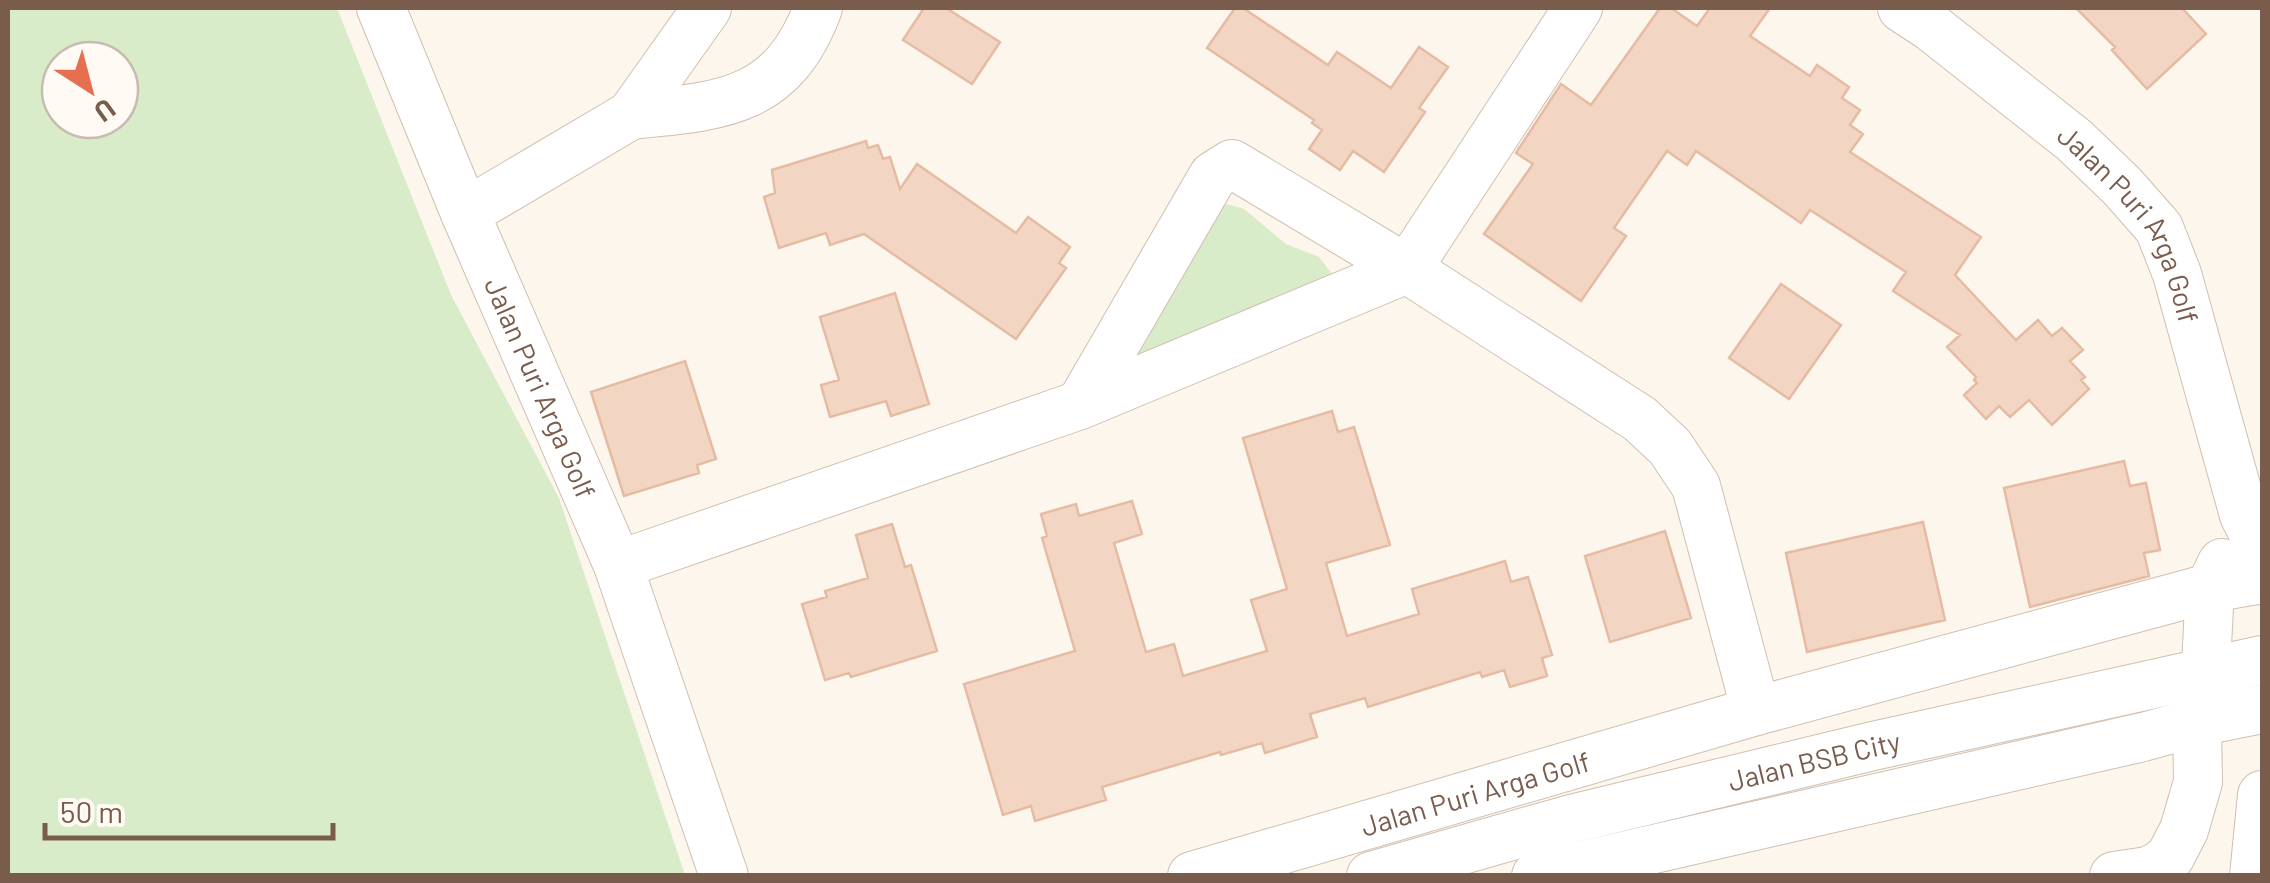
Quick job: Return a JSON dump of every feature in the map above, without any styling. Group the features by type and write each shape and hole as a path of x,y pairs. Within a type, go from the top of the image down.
{"street":[{"name":"Jalan Puri Arga Golf","path":"381,8 618,566 724,876"},
{"path":"466,213 631,115 707,8"},
{"path":"631,115 693,109 738,98 770,82 806,41 818,8"},
{"path":"618,566 1080,405 1407,269 1578,8"},
{"name":"Jalan Puri Arga Golf","path":"1902,8 2074,140 2159,228 2177,274 2253,533 2210,588 2197,722 2198,782 2184,830 2170,857 2148,872 2114,876"},
{"path":"1080,405 1213,176 1232,164 1407,269 1640,418 1670,447 1696,486 1756,711"},
{"name":"Jalan Puri Arga Golf","path":"1192,876 1756,711 2210,588 2262,579"},
{"name":"Jalan BSB City","path":"1371,876 1571,819 1872,746 2262,660"},
{"name":"Jalan BSB City","path":"1536,876 2262,709"},
{"path":"2254,876 2262,796"}],"green space":[{"path":"8,8 337,8 451,295 559,498 685,875 8,875"},
{"path":"1219,206 1244,209 1286,244 1319,257 1336,279 1217,332 1130,358"}],"building":[{"path":"924,8 946,8 1000,42 972,84 903,40"},
{"path":"1235,8 1243,8 1328,65 1337,52 1391,88 1419,47 1448,67 1419,108 1425,112 1384,172 1353,151 1340,170 1309,149 1322,130 1312,123 1314,120 1207,48"},
{"path":"1660,8 1671,8 1697,26 1710,8 1770,8 1750,36 1810,76 1817,65 1849,87 1842,98 1860,110 1850,125 1863,134 1850,152 1981,237 1955,275 2016,340 2038,320 2052,336 2062,328 2083,350 2070,361 2085,377 2081,380 2089,389 2052,425 2029,400 2010,417 1999,406 1986,419 1964,395 1977,383 1976,377 1947,347 1960,335 1893,291 1906,272 1810,210 1801,223 1696,151 1687,165 1667,151 1614,228 1626,236 1581,301 1484,234 1533,164 1516,153 1561,84 1591,105"},
{"path":"2076,8 2182,8 2206,34 2147,89 2112,50 2115,47"},
{"path":"866,141 868,148 878,145 883,159 890,157 900,189 917,164 1016,233 1028,217 1070,247 1059,263 1066,268 1016,339 864,234 830,245 826,233 779,248 764,197 775,193 772,170"},
{"path":"1781,284 1841,325 1789,399 1729,358"},
{"path":"895,293 929,404 891,416 886,401 830,417 821,385 839,380 820,317"},
{"path":"685,361 716,459 697,465 699,473 624,496 591,392"},
{"path":"1332,411 1338,432 1354,427 1390,545 1326,563 1347,636 1419,614 1412,589 1505,561 1511,582 1528,577 1552,655 1542,658 1547,676 1510,687 1504,670 1482,677 1480,672 1368,707 1365,698 1310,714 1317,737 1265,753 1262,743 1221,755 1220,752 1102,787 1106,800 1035,821 1031,806 1003,815 964,684 1075,651 1042,538 1047,536 1041,514 1076,504 1079,516 1132,501 1142,534 1114,543 1146,652 1174,644 1183,676 1267,651 1251,600 1287,589 1243,438"},
{"path":"2124,461 2130,486 2146,483 2160,550 2144,553 2149,576 2030,607 2004,488"},
{"path":"1923,522 1945,620 1807,652 1786,553"},
{"path":"892,524 905,567 911,565 937,651 851,677 849,673 825,680 802,604 827,597 825,591 868,578 856,535"},
{"path":"1665,531 1691,618 1610,642 1585,556"}]}
